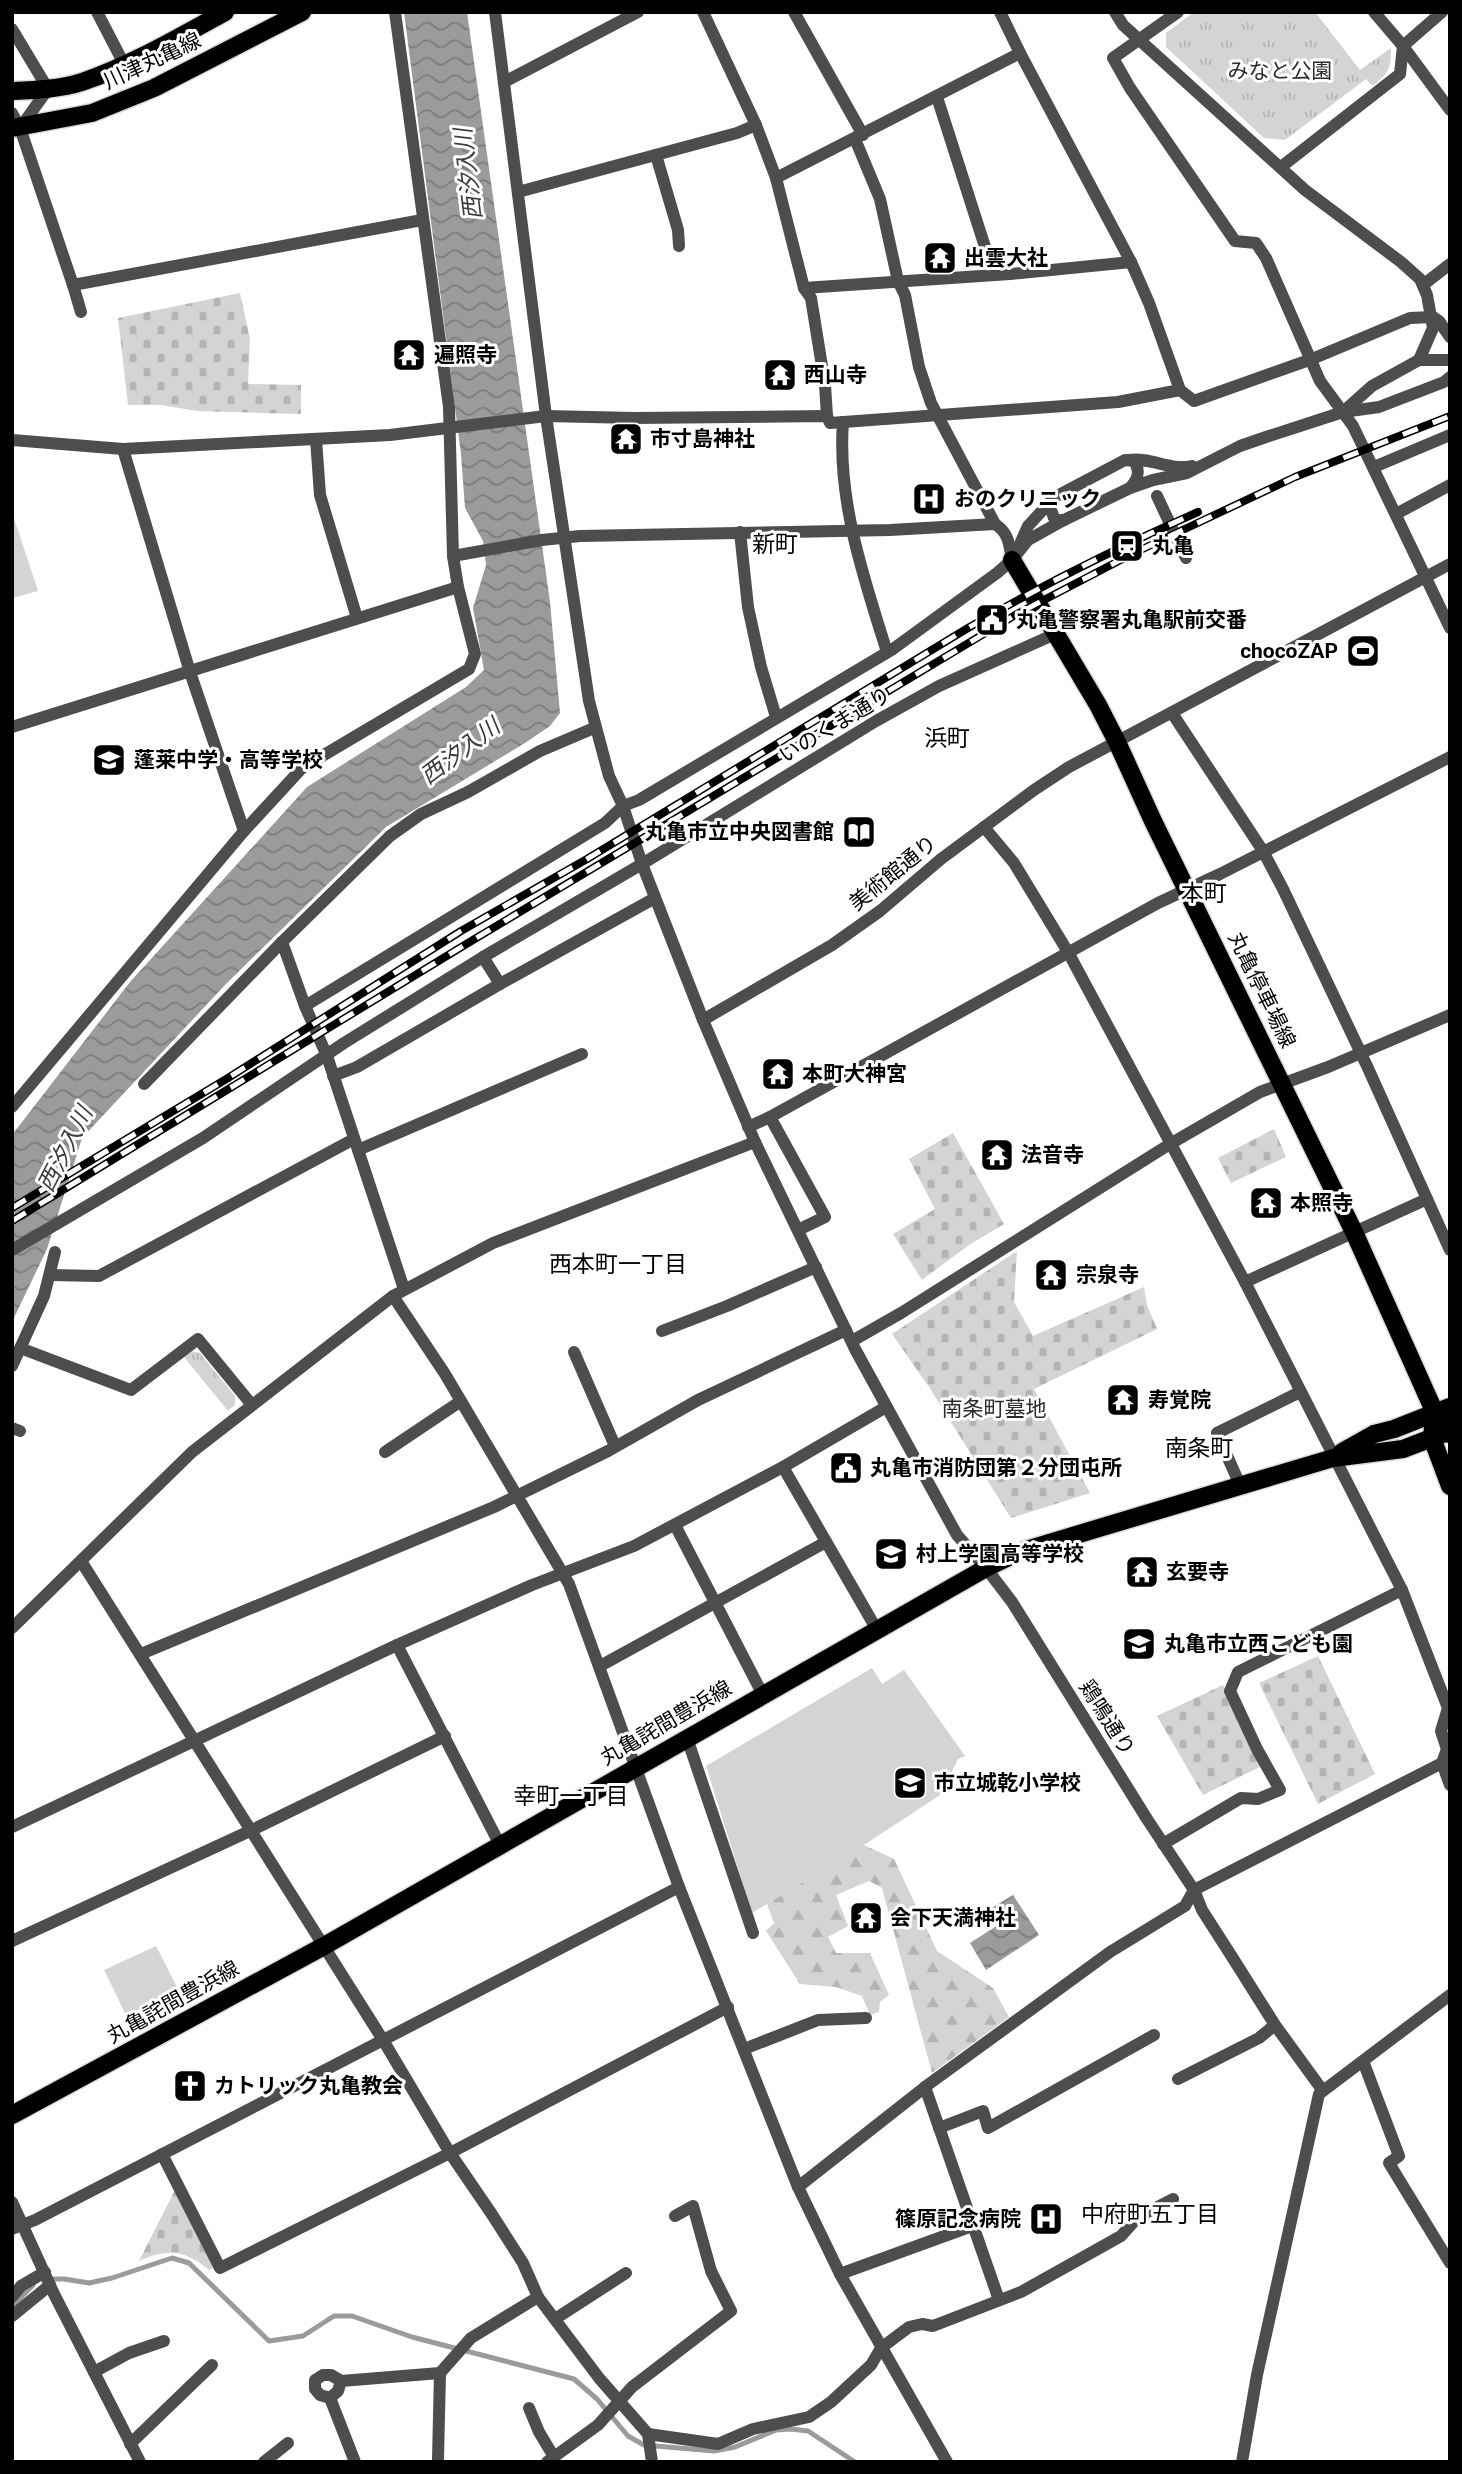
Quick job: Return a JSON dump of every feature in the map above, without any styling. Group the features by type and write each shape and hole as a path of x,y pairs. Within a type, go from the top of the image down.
{"main road":[{"name":"川津丸亀線","path":"12,91 48,89 81,82 124,64 225,12"},
{"name":"川津丸亀線","path":"15,123 92,113 154,88 278,18 302,12"},
{"name":"丸亀停車場線","path":"1012,560 1098,705 1110,746 1188,890 1442,1410"},
{"path":"1442,1410 1450,1486"},
{"name":"丸亀詫間豊浜線","path":"1333,1458 1374,1434 1442,1410"},
{"name":"丸亀詫間豊浜線","path":"12,2115 324,1946 636,1766 986,1568 1019,1552 1333,1458 1403,1449 1445,1434"}],"street":[{"path":"97,12 124,64"},
{"path":"12,1107 244,831 302,768 469,669 475,654 453,556 449,407 395,12"},
{"name":"鶏鳴通り","path":"495,12 546,416 594,728 609,776 623,806 642,864 703,1020 748,1127 849,1336 957,1535 1012,1602 1194,1890 1202,1910 1275,2025 1323,2091"},
{"path":"504,82 638,12"},
{"path":"703,12 756,125 776,178 804,288 811,298 830,423 1118,402 1180,390"},
{"path":"794,12 859,137 880,199 898,281 905,295 919,367 937,415 995,524 1008,536 1012,560"},
{"path":"1000,12 1131,262 1149,303 1180,390 1194,401 1312,359 1410,318 1433,317 1440,321 1450,337"},
{"path":"1115,12 1123,25 1142,39 1305,190 1420,279 1433,317 1433,328 1419,360"},
{"path":"1178,12 1113,58 1130,88 1235,241 1256,243 1266,258 1320,381 1353,426 1450,628"},
{"path":"1374,12 1450,110"},
{"path":"1281,167 1400,74 1403,46 1442,12"},
{"path":"12,29 48,89 15,123 81,312"},
{"path":"776,178 1020,53"},
{"path":"937,97 994,275"},
{"path":"518,192 737,133 756,125"},
{"path":"656,155 678,230 679,246"},
{"path":"73,285 422,220"},
{"path":"804,288 994,275 1131,262"},
{"path":"1423,285 1450,264"},
{"path":"1343,412 1372,386 1419,360 1450,360"},
{"path":"304,1006 605,823 623,806 639,800 887,652 997,573 1028,540 1062,521 1130,488 1153,480 1174,477 1266,437 1343,412 1379,407 1444,382 1450,377"},
{"path":"12,440 122,449 390,435 546,416 827,416"},
{"path":"843,422 845,476 852,529 887,652"},
{"path":"1374,467 1450,435"},
{"path":"316,439 320,495 357,618"},
{"path":"122,449 190,672 244,831"},
{"path":"1012,560 1028,526 1053,498 1129,460 1142,458 1169,467 1183,468 1202,464"},
{"path":"1129,460 1134,461 1138,471 1136,481 1130,488"},
{"path":"1396,513 1450,485"},
{"path":"1157,496 1186,558"},
{"path":"1053,498 1051,513 1057,520 1062,521"},
{"path":"453,556 566,538 890,530 995,524"},
{"path":"740,532 748,607 761,667 776,717"},
{"name":"美術館通り","path":"703,1020 832,944 880,911 941,859 1045,782 1450,565"},
{"path":"12,727 458,587"},
{"name":"いのくま通り","path":"12,1250 203,1138 483,957 642,864 876,721 929,692 1055,634"},
{"path":"1172,713 1263,851 1283,889 1361,1052 1450,1250"},
{"path":"144,1084 390,836 421,814 468,792 540,751 594,728"},
{"path":"748,1127 1158,903 1450,757"},
{"path":"798,2187 925,2087 1114,1949 1185,1906 1194,1890 1442,1763 1448,1748 1441,1731 1448,1707 1402,1590 1245,1282 1068,952 1014,863 984,827"},
{"path":"333,1076 356,1067 655,898"},
{"path":"282,942 304,1006 327,1056 356,1144 399,1293 515,1496 563,1573 600,1666 679,1887 798,2187 840,2274 947,2462"},
{"path":"483,957 500,984"},
{"path":"141,1654 470,1517 615,1446 698,1400 901,1313 1170,1144 1260,1093 1450,1015"},
{"path":"50,1275 99,1276 356,1144 582,1054"},
{"path":"770,1117 825,1217 798,1230"},
{"path":"12,1628 192,1452 399,1293 493,1243 755,1142"},
{"path":"1245,1282 1427,1199"},
{"path":"12,1366 44,1296 55,1252"},
{"path":"662,1331 816,1267"},
{"path":"20,1348 131,1390 198,1339 252,1405"},
{"path":"574,1352 615,1446"},
{"path":"1240,1485 1217,1433 1300,1392"},
{"path":"385,1452 461,1401"},
{"path":"12,1827 397,1645 563,1573 634,1546 783,1467 886,1407"},
{"path":"783,1467 877,1630"},
{"path":"676,1525 762,1695"},
{"path":"600,1666 826,1542"},
{"path":"81,1561 383,2039 450,2153 523,2263 538,2297 618,2403 648,2436 651,2457"},
{"path":"1163,1844 1241,1798 1258,1799 1280,1790 1230,1691 1238,1672 1402,1590"},
{"path":"397,1645 500,1845"},
{"path":"12,1941 252,1830 444,1736"},
{"path":"687,1738 752,1933"},
{"path":"1442,1763 1450,1784"},
{"path":"18,2226 679,1887"},
{"path":"1242,2462 1256,2375 1319,2094 1450,1996"},
{"path":"162,2154 220,2268 450,2153 728,2007"},
{"path":"744,2049 818,2020 866,2018"},
{"path":"1178,2079 1259,2038 1275,2025"},
{"path":"939,2128 983,2111 988,2128 1154,2035"},
{"path":"1363,2061 1399,2156 1389,2163 1450,2263"},
{"path":"925,2087 999,2301"},
{"path":"648,2436 718,2444 752,2429 809,2417 831,2402 871,2365 881,2348 909,2326 933,2326 1021,2292 1121,2236 1138,2217 1173,2199"},
{"path":"12,2202 18,2226 140,2462"},
{"path":"529,2408 551,2459 606,2416 632,2387 732,2311 711,2271 693,2206 675,2216"},
{"path":"840,2274 972,2226"},
{"path":"12,2297 21,2286 44,2272"},
{"path":"555,2319 626,2273"},
{"path":"12,2316 50,2285"},
{"path":"438,2459 440,2373 468,2341 538,2297"},
{"path":"93,2372 129,2353 164,2341"},
{"path":"130,2444 212,2365"},
{"path":"330,2398 320,2395 315,2389 316,2380 323,2375 331,2375 341,2381 440,2373"},
{"path":"330,2398 338,2391 341,2381"},
{"path":"330,2398 355,2462"},
{"path":"264,2462 288,2443"}],"green space":[{"name":"みなと公園","path":"1194,12 1315,12 1360,70 1391,48 1390,66 1386,74 1373,86 1366,79 1285,140 1264,138 1166,47 1166,33"},
{"path":"240,293 250,339 248,384 301,385 301,414 197,411 161,405 128,405 118,318"},
{"path":"12,512 38,591 12,598"},
{"path":"1274,1129 1286,1157 1231,1183 1218,1158"},
{"path":"953,1133 1004,1224 969,1245 922,1280 893,1234 935,1209 909,1159"},
{"name":"南条町墓地","path":"1017,1251 1014,1302 1033,1336 1144,1287 1147,1305 1157,1329 1034,1389 1090,1493 1011,1518 929,1387 892,1334"},
{"path":"191,1351 200,1353 235,1396 235,1405 228,1411 184,1357"},
{"path":"1318,1656 1375,1774 1318,1804 1259,1683"},
{"path":"872,1668 882,1684 904,1670 965,1756 958,1759 940,1795 752,1913 706,1766"},
{"path":"1223,1685 1262,1766 1203,1795 1157,1716"},
{"path":"864,1845 894,1859 937,1951 993,1988 1009,2017 932,2073 882,1888 869,1881 836,1895 848,1926 828,1937 836,1953 870,1953 889,1995 880,2002 879,2012 870,2015 862,1996 836,1987 800,1984 766,1931 774,1923 767,1904"},
{"path":"156,1946 179,1991 128,2019 104,1970"},
{"path":"175,2190 213,2268 209,2270 192,2258 176,2253 159,2254 139,2261"}],"water":[{"name":"西汐入川","path":"404,12 467,12 550,602 560,713 550,726 525,743 386,827 225,985 82,1138 47,1249 12,1322 12,1135 130,982 307,787 466,687 484,670 473,608 486,565 483,541 465,508 461,454"},
{"path":"1013,1895 1039,1935 986,1970 970,1943 998,1925 990,1909"}],"waterway":[{"path":"48,2279 89,2283 172,2258 189,2263 269,2341 303,2336 334,2316 352,2316 412,2337 574,2379 597,2399 628,2436 644,2445 714,2451 735,2447 776,2430 791,2429 808,2431 855,2462"},
{"path":"12,2307 33,2285"}],"railway":[{"path":"12,1221 468,943 1017,614 1134,553 1295,477 1450,416"},
{"path":"12,1208 228,1078 461,931 587,859 968,628 1081,567 1198,512"}],"place":[{"name":"出雲大社","path":"940,258"},
{"name":"遍照寺","path":"409,355"},
{"name":"西山寺","path":"780,375"},
{"name":"市寸島神社","path":"626,439"},
{"name":"おのクリニック","path":"929,499"},
{"name":"丸亀","path":"1127,546"},
{"name":"丸亀警察署丸亀駅前交番","path":"992,620"},
{"name":"chocoZAP","path":"1363,651"},
{"name":"蓬莱中学・高等学校","path":"109,760"},
{"name":"丸亀市立中央図書館","path":"859,832"},
{"name":"本町大神宮","path":"778,1074"},
{"name":"法音寺","path":"997,1155"},
{"name":"本照寺","path":"1266,1203"},
{"name":"宗泉寺","path":"1051,1275"},
{"name":"寿覚院","path":"1123,1400"},
{"name":"丸亀市消防団第２分団屯所","path":"846,1468"},
{"name":"村上学園高等学校","path":"891,1554"},
{"name":"玄要寺","path":"1142,1572"},
{"name":"丸亀市立西こども園","path":"1139,1644"},
{"name":"市立城乾小学校","path":"910,1783"},
{"name":"会下天満神社","path":"866,1918"},
{"name":"カトリック丸亀教会","path":"190,2086"},
{"name":"篠原記念病院","path":"1046,2219"}],"district":[{"name":"新町","path":"775,544"},
{"name":"浜町","path":"947,738"},
{"name":"本町","path":"1204,893"},
{"name":"西本町一丁目","path":"618,1264"},
{"name":"南条町","path":"1199,1448"},
{"name":"幸町一丁目","path":"571,1796"},
{"name":"中府町五丁目","path":"1150,2214"}]}
